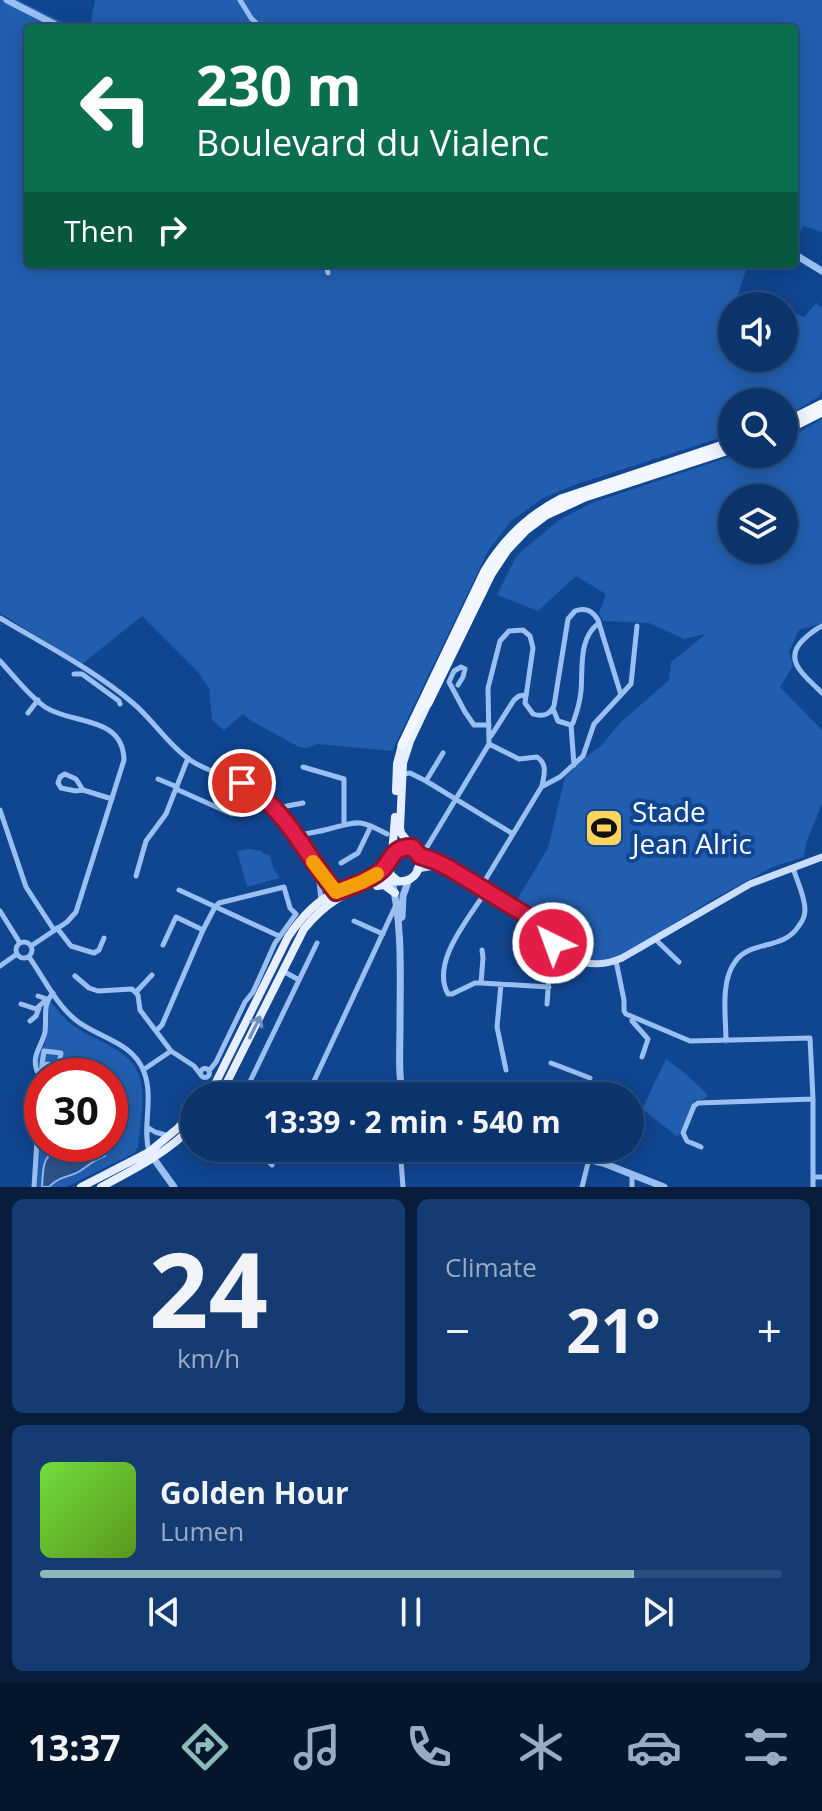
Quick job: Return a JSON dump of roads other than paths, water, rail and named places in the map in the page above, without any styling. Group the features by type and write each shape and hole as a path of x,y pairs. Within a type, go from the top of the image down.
{"highway":[{"path":"798,416 822,404"},
{"path":"798,424 822,412"},
{"path":"402,745 485,571 501,545 519,527 561,499 718,447"},
{"path":"428,703 491,574 507,550 526,530 546,515 576,501 718,454"}],"main road":[{"path":"228,1082 304,929 316,914 331,901 365,887 394,879 409,879 420,864 416,852 401,833 402,774 410,741 428,703"},
{"path":"394,879 390,859 396,775 402,745"},
{"path":"216,1082 288,937 312,907 336,892 376,875 399,849 416,852 449,868 534,920 575,959 599,964 616,961 750,884 822,857"},
{"path":"417,869 435,866 449,868"},
{"path":"365,887 384,885 395,893"},
{"path":"81,1187 152,1156 180,1126"},
{"path":"101,1187 180,1138"}],"street":[{"path":"7,0 54,24"},
{"path":"240,0 257,24"},
{"path":"798,256 822,271"},
{"path":"327,268 328,273"},
{"path":"571,725 558,721 553,709 568,619 575,611 582,609 593,613 599,623 621,695"},
{"path":"0,618 112,691 120,704"},
{"path":"574,765 571,725 579,704 582,661 591,629 599,623"},
{"path":"542,786 560,777 586,751 590,730 633,679 637,626"},
{"path":"822,626 797,647 794,658 822,693"},
{"path":"490,741 489,682 500,641 514,629 526,633 533,644 525,695 526,708 533,714 545,715 553,709"},
{"path":"0,661 38,700 54,711 103,726 118,738 124,753 78,906 72,916 31,946"},
{"path":"458,685 465,669 461,667 454,671 449,682 474,725 489,725"},
{"path":"74,674 82,674 135,704 188,758 262,795 336,892"},
{"path":"416,852 427,847 514,700 525,695"},
{"path":"28,713 38,700"},
{"path":"490,741 514,757 539,758 545,768 542,786 451,946 444,962 445,989 452,994 475,983 549,987"},
{"path":"426,781 443,753"},
{"path":"136,876 146,841 166,814 188,758"},
{"path":"303,767 344,779 344,824"},
{"path":"402,774 410,773 426,781 513,834"},
{"path":"83,790 73,777 65,774 60,777 58,783 61,788 83,790 112,799"},
{"path":"158,779 232,814"},
{"path":"276,811 303,803"},
{"path":"0,810 26,887 56,929 77,949 96,953 104,938"},
{"path":"296,836 358,823 387,834"},
{"path":"341,863 358,853 371,826"},
{"path":"726,1041 727,982 732,966 750,950 781,942 795,932 803,919 804,906 793,867"},
{"path":"318,871 321,900"},
{"path":"394,879 400,919"},
{"path":"400,1082 399,938 403,896 409,879"},
{"path":"157,1030 162,1025 203,930 219,903 284,887 290,908 296,914"},
{"path":"179,890 279,936"},
{"path":"314,1082 397,903"},
{"path":"207,1070 216,1062 279,936 296,914 312,907"},
{"path":"0,911 20,943"},
{"path":"163,945 176,917 203,930"},
{"path":"387,926 400,919"},
{"path":"354,921 383,934"},
{"path":"655,939 679,962"},
{"path":"547,1004 551,948 555,941"},
{"path":"20,943 28,942 31,946 33,950 29,957"},
{"path":"17,954 20,943"},
{"path":"250,1082 317,943"},
{"path":"481,983 482,950"},
{"path":"17,954 29,957"},
{"path":"0,966 17,954"},
{"path":"29,957 77,1022 125,1048 140,1062 148,1093 146,1142 174,1187"},
{"path":"616,961 624,1011 690,1041 810,1038 813,1187"},
{"path":"283,971 299,980"},
{"path":"257,995 255,991 261,974"},
{"path":"136,992 152,975"},
{"path":"75,976 89,988 98,991 132,989 136,992 140,1010 171,1051 194,1066 201,1075 208,1077 207,1070"},
{"path":"501,984 497,1027 506,1070"},
{"path":"30,1021 53,993"},
{"path":"38,996 47,999"},
{"path":"35,1058 45,1032 47,999"},
{"path":"21,1004 38,1009"},
{"path":"38,1009 44,1022"},
{"path":"632,1017 648,1039 642,1057"},
{"path":"143,1070 171,1051"},
{"path":"182,1058 207,1070"},
{"path":"551,1063 590,1078"},
{"path":"701,1147 687,1141 683,1133 698,1103 813,1099"},
{"path":"147,1127 170,1136"},
{"path":"34,1187 36,1162"},
{"path":"269,1162 272,1165"},
{"path":"401,1162 403,1187"},
{"path":"582,1187 588,1162"},
{"path":"598,1162 664,1187"},
{"path":"632,1174 632,1187"},
{"path":"813,1177 822,1177"}],"place":[{"name":"Stade Jean Alric","path":"604,828"}]}
